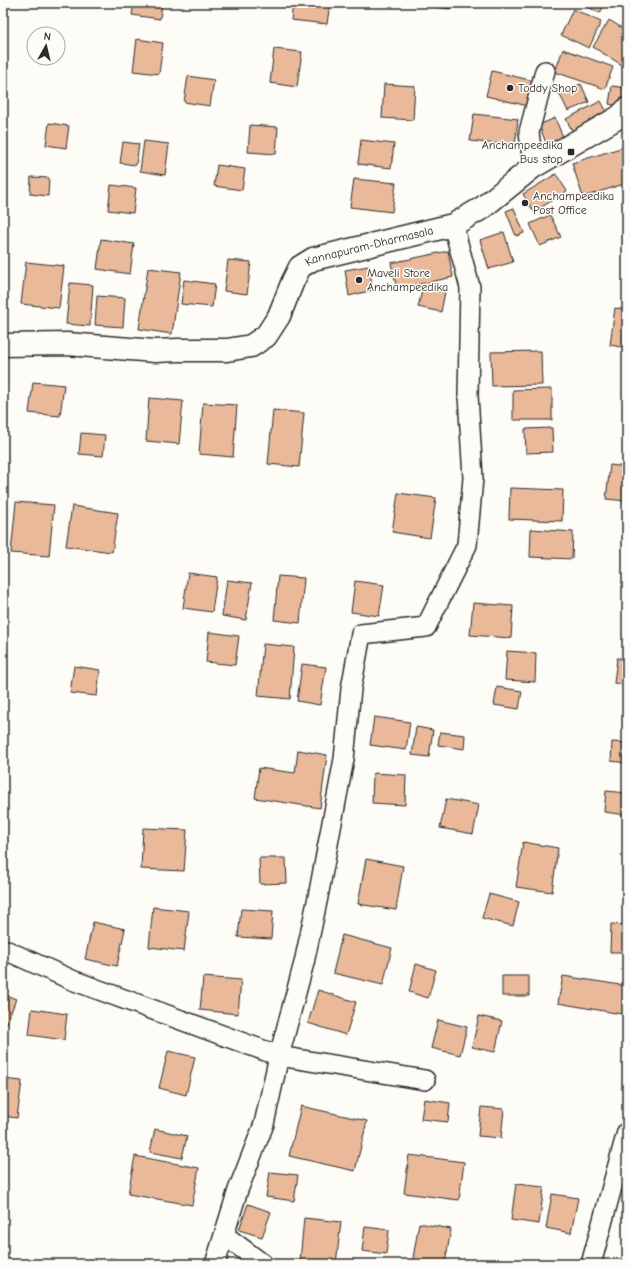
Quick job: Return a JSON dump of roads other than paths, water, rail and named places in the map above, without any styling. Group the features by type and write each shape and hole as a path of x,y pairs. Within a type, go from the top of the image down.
{"main road":[{"name":"Kannapuram-Dharmasala","path":"3,346 68,344 154,351 227,350 251,346 266,336 279,316 300,267 313,259 453,225 482,208 533,167 619,117 627,109"}],"street":[{"path":"533,167 529,132 545,71"},
{"path":"215,1264 238,1190 264,1124 279,1056 304,963 344,759 351,689 361,634 426,627 467,545 473,478 468,395 470,287 453,225"},
{"path":"3,949 72,980 279,1056 425,1080"},
{"path":"591,1264 627,1132"},
{"path":"224,1235 264,1264"}],"place":[{"name":"Toddy Shop","path":"510,88"},
{"name":"Anchampeedika Bus stop","path":"571,152"},
{"name":"Anchampeedika Post Office","path":"525,203"},
{"name":"Maveli Store Anchampeedika","path":"359,280"}]}
